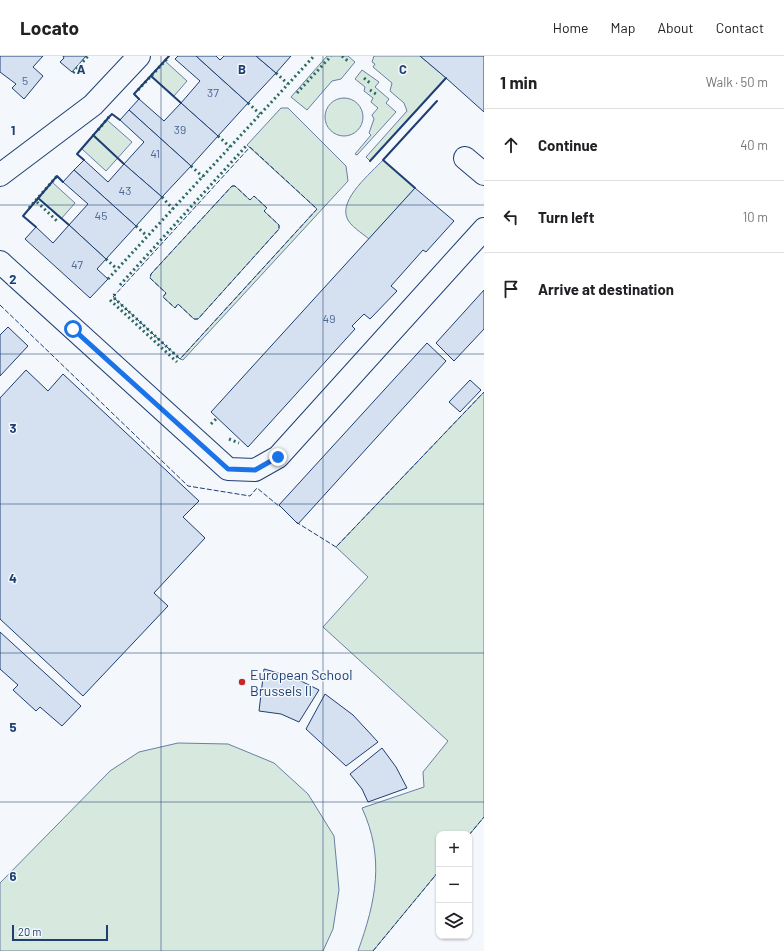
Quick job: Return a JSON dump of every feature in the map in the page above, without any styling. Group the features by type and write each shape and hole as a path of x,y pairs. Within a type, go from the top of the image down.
{"street":[{"path":"0,175 93,105 139,56"},
{"path":"465,158 484,174"},
{"path":"0,262 228,469 255,470 278,457 484,229"}],"shaded area":[{"path":"327,56 348,56 355,62 341,79 332,81 307,110 291,97"},
{"path":"374,56 420,56 446,78 370,161 366,157 407,111 404,103 390,91 392,83 373,67 375,64 372,62"},
{"path":"165,61 187,81 174,96 151,76"},
{"path":"362,70 379,82 375,87 389,99 386,103 396,112 357,155 355,154 371,135 369,133 374,119 372,115 378,108 371,102 373,98 364,91 365,87 355,79"},
{"path":"340,98 348,98 358,103 362,110 362,124 358,131 348,136 340,136 330,131 328,128 325,121 325,113 330,103 333,101"},
{"path":"281,108 288,108 346,166 348,181 183,360 180,359 317,209 247,145"},
{"path":"107,120 132,142 106,171 82,149"},
{"path":"383,160 415,188 369,239 351,224 347,218 346,211 352,195 364,179"},
{"path":"52,182 75,203 61,219 38,198"},
{"path":"232,186 235,186 250,200 254,196 267,208 264,211 279,225 279,229 198,319 194,319 178,304 175,308 163,297 166,293 150,278 151,274"},
{"path":"484,392 484,817 472,831 436,831 436,875 373,951 358,951 373,897 376,862 374,844 362,808 424,787 423,772 448,741 323,627 368,577 336,547"},
{"path":"178,743 228,744 274,763 308,794 334,836 339,890 333,929 323,951 0,951 0,883 110,771 139,752"}],"building":[{"path":"0,56 43,56 33,67 43,76 24,99 12,88 16,84 0,72"},
{"path":"63,56 86,56 72,72 60,62 64,58"},
{"path":"178,56 196,56 248,103 218,136 181,103 200,81 175,59"},
{"path":"196,56 216,56 220,60 224,56 256,56 276,73 248,103"},
{"path":"256,56 291,56 276,73"},
{"path":"420,56 484,56 484,112 446,78"},
{"path":"139,99 164,121 181,103 218,136 191,166 129,110"},
{"path":"129,110 191,166 162,197 124,164 144,142 120,120"},
{"path":"84,160 108,182 124,164 162,197 136,226 74,170"},
{"path":"74,170 136,226 106,259 69,225 88,204 63,182"},
{"path":"415,188 454,221 426,252 423,250 391,286 397,291 370,319 364,314 352,326 355,329 248,447 211,412"},
{"path":"69,225 106,259 97,269 108,279 90,298 25,239 36,227 53,243"},
{"path":"484,290 484,329 454,361 436,343"},
{"path":"8,327 28,346 0,376 0,335"},
{"path":"427,343 446,361 298,524 279,505"},
{"path":"26,370 48,391 63,374 199,501 183,517 205,538 154,593 168,606 83,696 0,619 0,398"},
{"path":"470,380 481,390 460,412 449,402"},
{"path":"0,632 81,706 62,726 40,707 36,711 13,690 18,685 0,669"},
{"path":"264,669 293,677 319,690 299,722 281,714 259,711"},
{"path":"325,694 353,715 378,742 346,766 306,729"},
{"path":"382,748 396,767 407,788 368,802 362,789 350,774"}],"hedge":[{"path":"73,73 88,56"},
{"path":"108,279 314,56"},
{"path":"297,93 331,56"},
{"path":"342,56 349,62"},
{"path":"138,90 167,59"},
{"path":"276,73 288,84"},
{"path":"364,78 370,83"},
{"path":"370,90 376,94"},
{"path":"248,103 260,114"},
{"path":"98,130 109,117"},
{"path":"218,136 230,147"},
{"path":"120,285 247,145"},
{"path":"191,166 203,177"},
{"path":"29,208 57,176"},
{"path":"162,197 173,209"},
{"path":"37,202 57,221"},
{"path":"136,226 147,236"},
{"path":"106,259 117,269"},
{"path":"115,294 113,297 180,359"},
{"path":"110,300 177,362"},
{"path":"211,424 216,419"},
{"path":"229,439 239,443"}],"fence":[{"path":"250,147 317,209 180,359 113,297 250,147"},
{"path":"232,186 235,186 250,200 254,196 267,208 264,211 279,225 279,229 198,319 194,319 178,304 175,308 163,297 166,293 150,278 151,274 232,186"},
{"path":"0,305 188,486 250,496 257,488 280,507"},
{"path":"296,522 336,547 484,392"},
{"path":"472,831 484,817"},
{"path":"373,951 436,875"}],"wall":[{"path":"139,99 134,94 169,56"},
{"path":"151,76 181,103"},
{"path":"370,161 446,78"},
{"path":"415,188 383,160 437,101"},
{"path":"84,160 77,154 109,117 112,114 120,120"},
{"path":"93,135 124,164"},
{"path":"36,227 23,216 57,176 63,182"},
{"path":"38,198 69,225"}],"place":[{"name":"European School Brussels II","path":"242,682"}],"route":[{"path":"73,329 228,469 255,470 278,457"}]}
